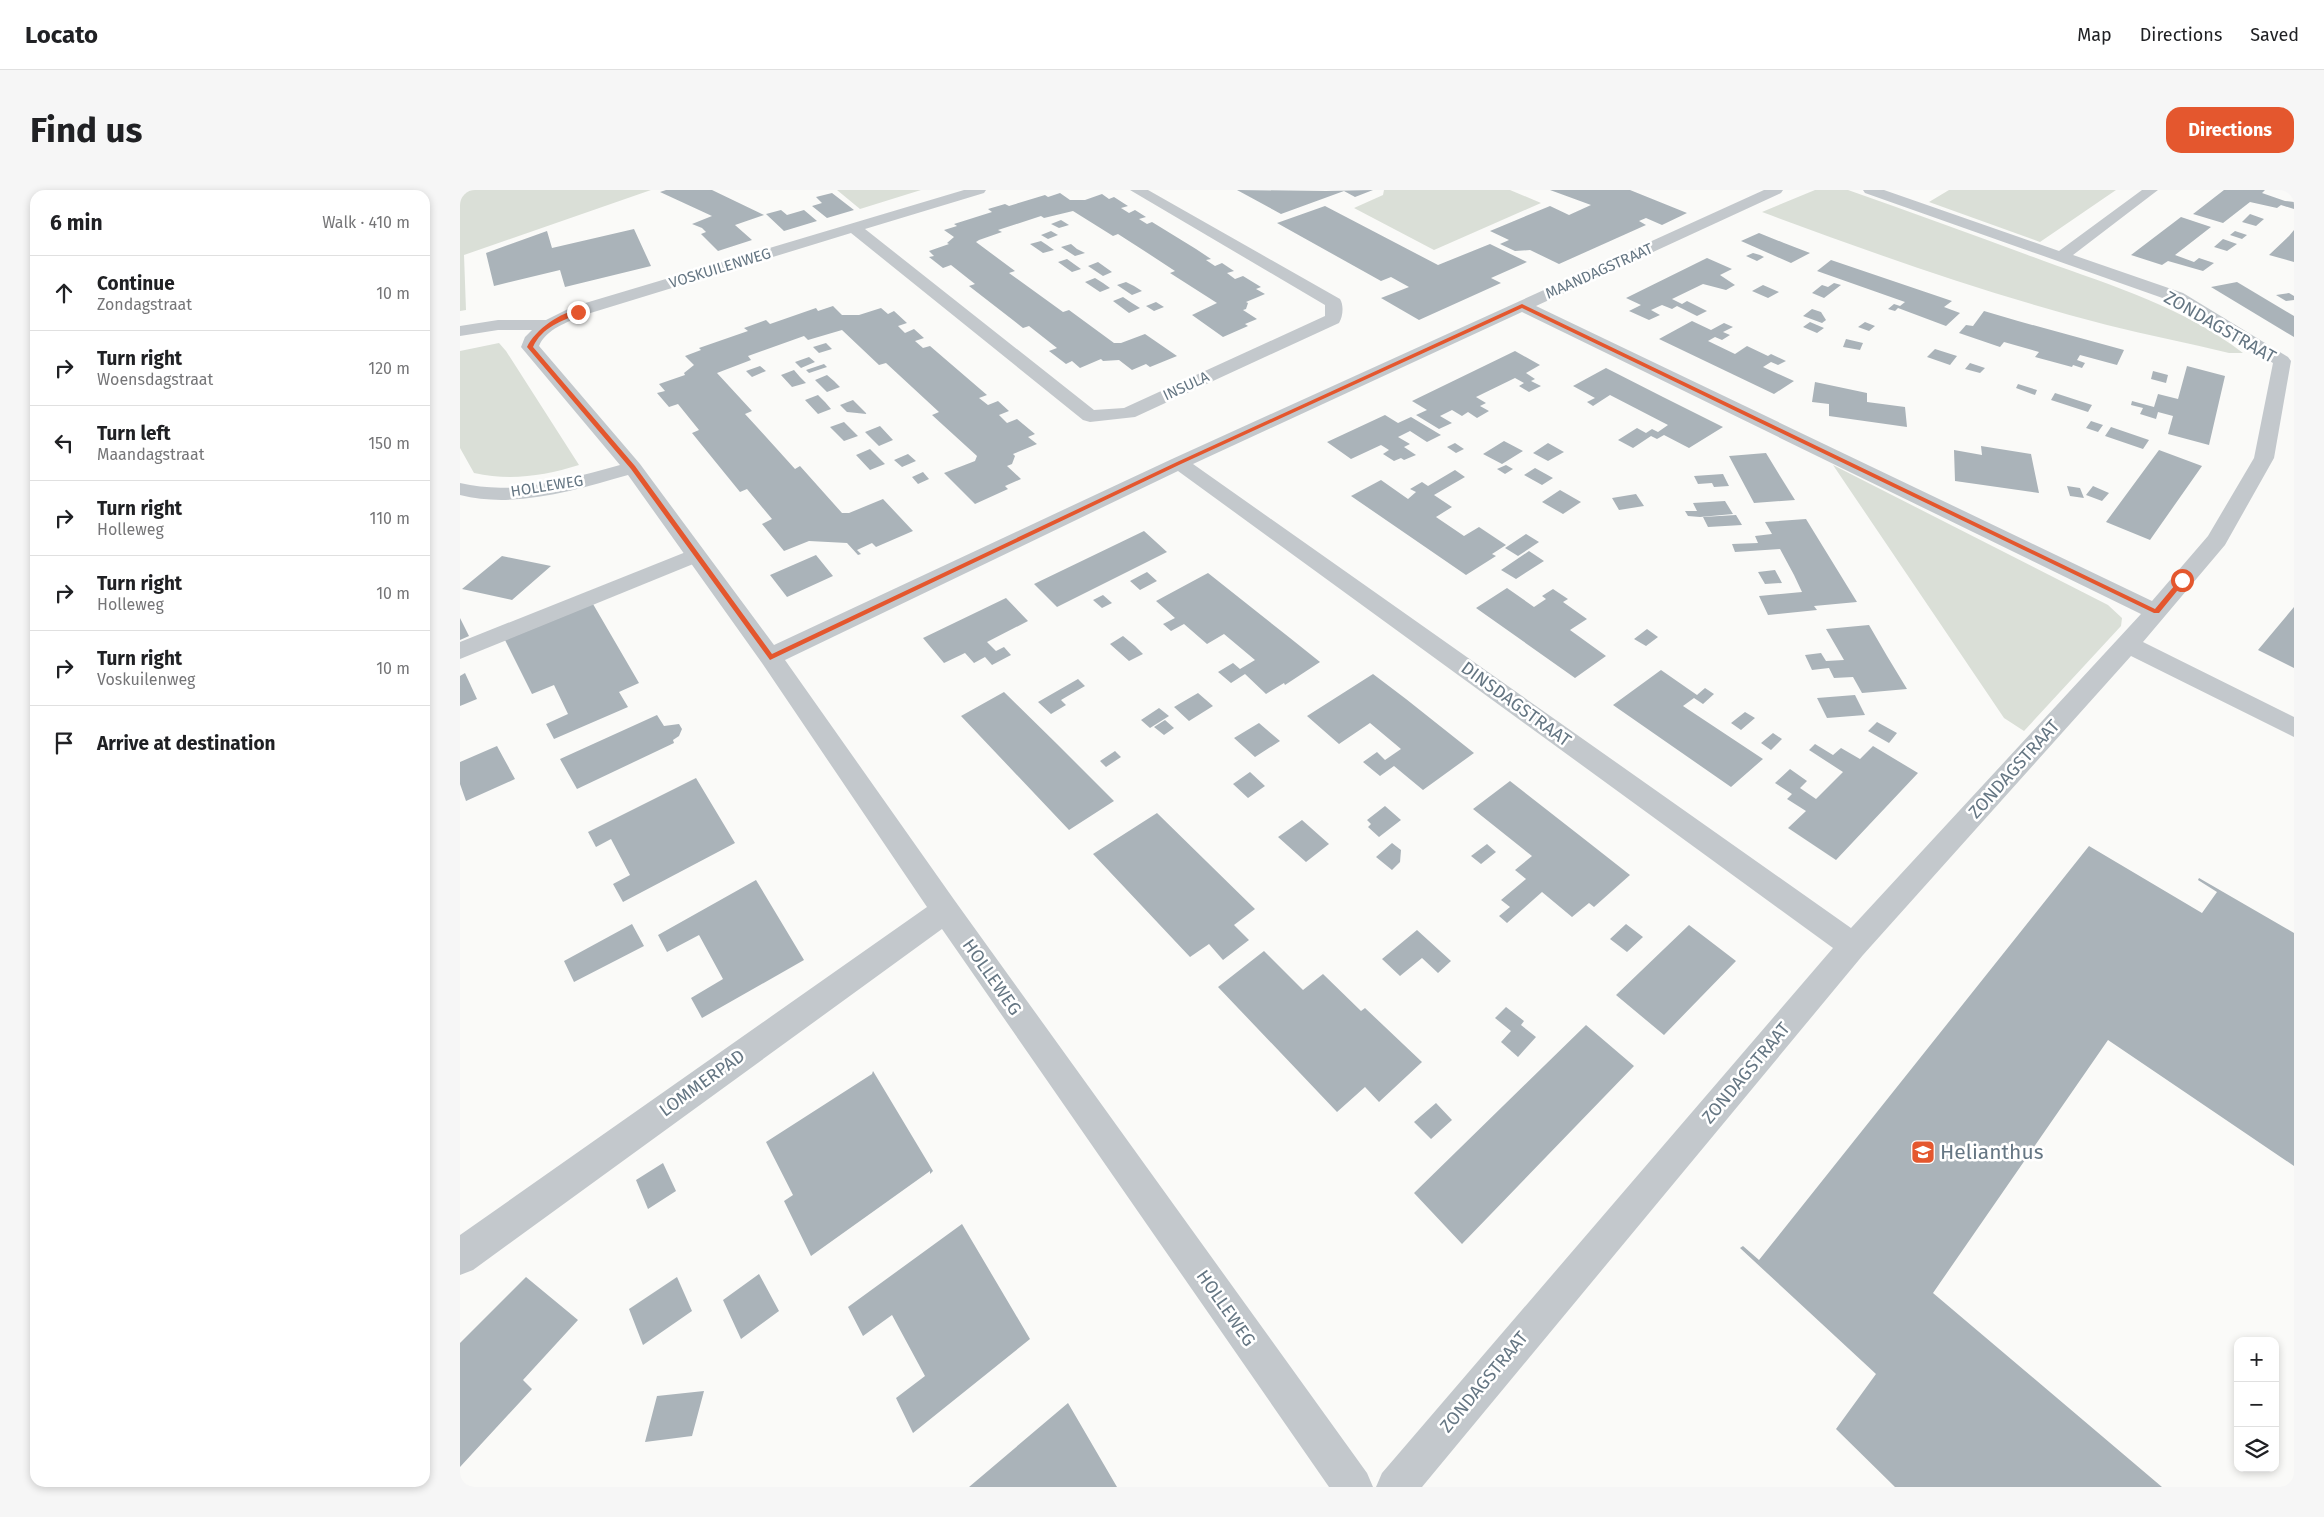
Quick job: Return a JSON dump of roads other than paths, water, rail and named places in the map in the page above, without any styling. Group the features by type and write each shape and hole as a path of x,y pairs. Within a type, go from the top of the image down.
{"street":[{"name":"VOSKUILENWEG","path":"460,331 498,325 549,325 578,312 979,190"},
{"name":"INSULA","path":"854,228 1090,416 1128,413 1332,319 1334,303 1138,190"},
{"name":"MAANDAGSTRAAT","path":"770,657 1179,463 1776,190"},
{"name":"ZONDAGSTRAAT","path":"1396,1487 1853,946 2156,612 2216,540 2264,458 2288,363 2177,297 1870,190"},
{"path":"1900,200 1916,190"},
{"path":"2062,256 2151,190"},
{"path":"1522,306 2156,612"},
{"name":"HOLLEWEG","path":"549,325 534,337 530,347 633,468 770,657 944,910 1353,1487"},
{"name":"DINSDAGSTRAAT","path":"1179,463 1853,946"},
{"name":"HOLLEWEG","path":"460,488 473,494 522,492 579,483 633,468"},
{"path":"2128,644 2294,728"},
{"name":"LOMMERPAD","path":"460,1257 944,910"}],"lane":[{"path":"460,651 696,555"}],"place":[{"name":"Helianthus","path":"1923,1152"}]}
